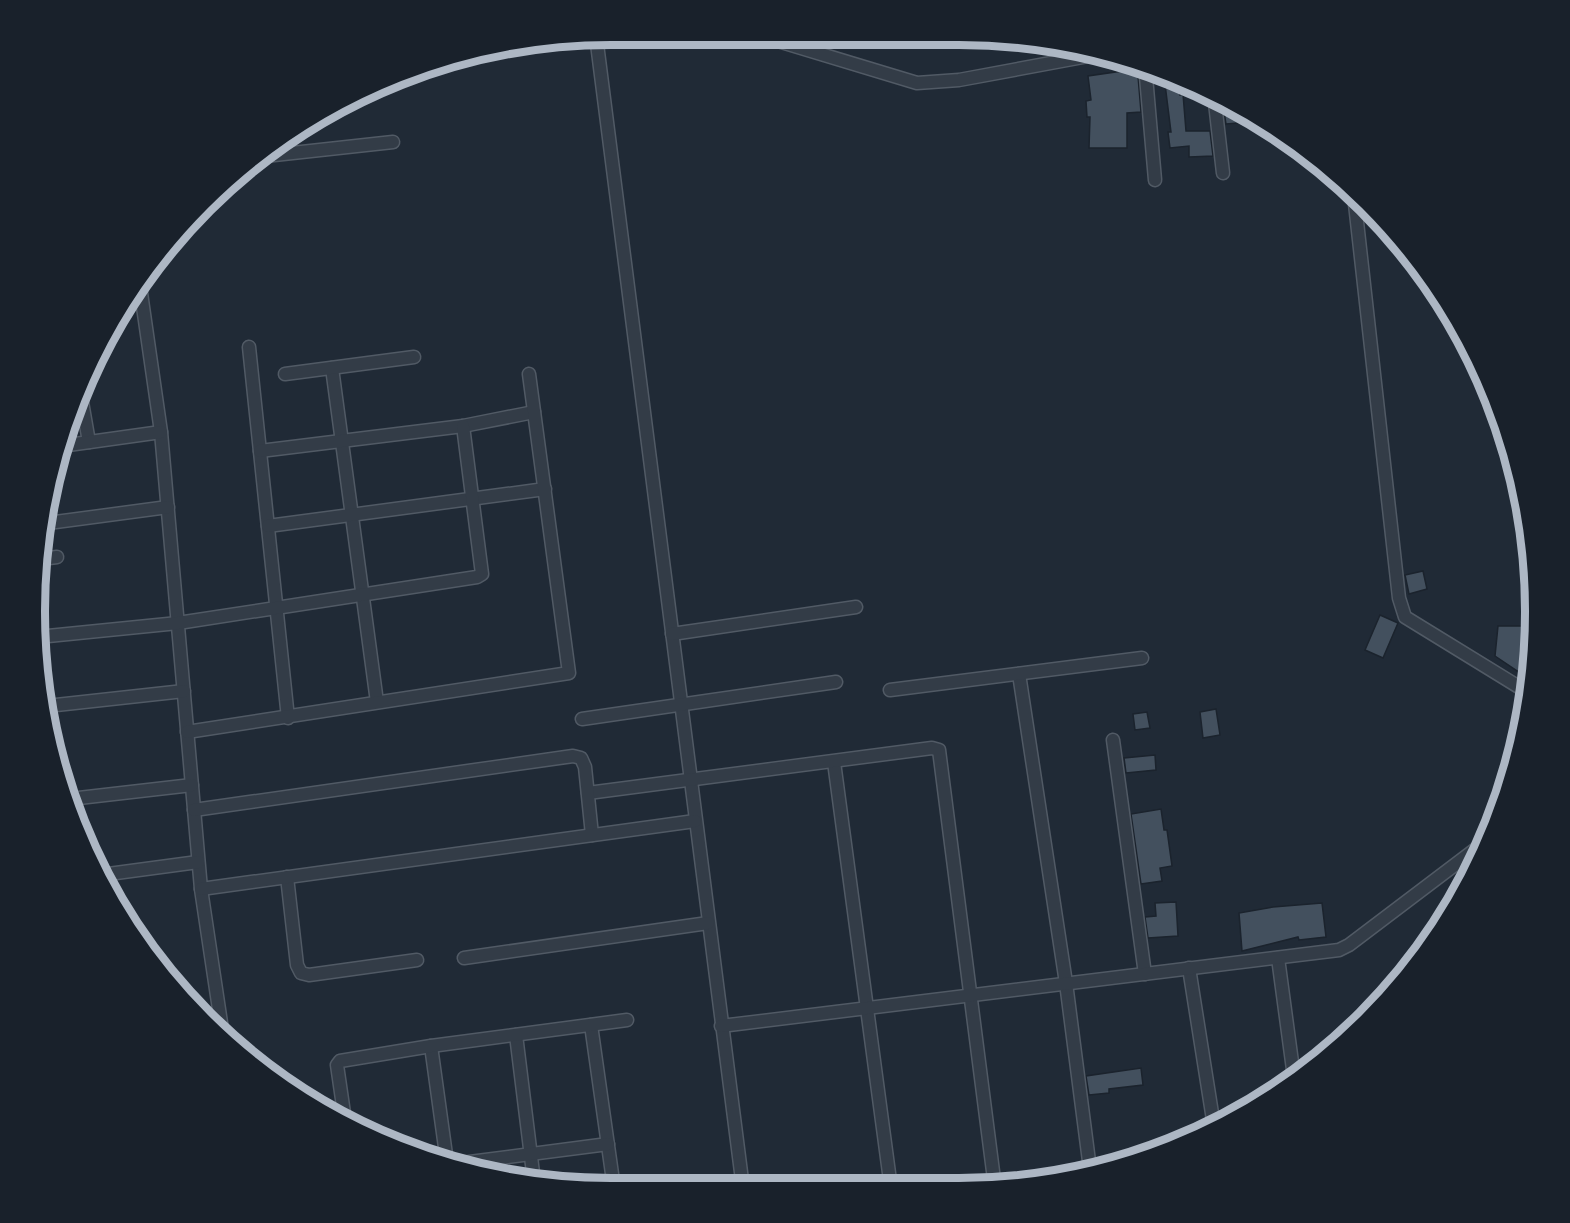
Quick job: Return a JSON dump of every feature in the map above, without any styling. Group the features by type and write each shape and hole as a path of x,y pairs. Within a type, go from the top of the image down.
{"street":[{"path":"597,45 742,1178"},
{"path":"791,45 917,83 959,80 1078,58"},
{"path":"1145,77 1155,180"},
{"path":"1215,106 1223,173"},
{"path":"277,155 393,142"},
{"path":"1355,208 1399,598 1405,616 1520,687"},
{"path":"141,295 161,432 198,862 222,1022"},
{"path":"249,346 288,718"},
{"path":"285,374 414,357"},
{"path":"332,368 376,702"},
{"path":"187,732 569,673 529,374"},
{"path":"83,408 88,442"},
{"path":"260,451 463,426 534,412"},
{"path":"46,636 178,623 477,578 482,574 463,426"},
{"path":"70,445 161,432"},
{"path":"268,526 545,489"},
{"path":"53,522 168,507"},
{"path":"48,558 57,557"},
{"path":"672,634 856,607"},
{"path":"890,690 1142,658"},
{"path":"1019,674 1066,983 1089,1163"},
{"path":"582,719 836,682"},
{"path":"53,705 183,691"},
{"path":"1113,740 1145,974"},
{"path":"588,793 932,748 939,750 994,1177"},
{"path":"194,810 573,756 581,758 585,766 592,835"},
{"path":"834,762 890,1178"},
{"path":"77,798 192,785"},
{"path":"201,889 695,821"},
{"path":"721,1026 1339,950 1349,945 1471,852"},
{"path":"109,874 198,862"},
{"path":"287,877 297,965 301,973 309,975 417,960"},
{"path":"464,958 708,923"},
{"path":"1278,958 1293,1068"},
{"path":"1189,968 1213,1118"},
{"path":"344,1111 338,1065 340,1061 431,1046 627,1020"},
{"path":"591,1025 613,1178"},
{"path":"516,1035 533,1172"},
{"path":"431,1046 446,1153"},
{"path":"475,1161 608,1144"}],"building":[{"path":"1122,69 1138,74 1141,112 1127,113 1127,148 1089,148 1090,117 1087,117 1086,101 1091,100 1088,76 1122,71"},
{"path":"1165,84 1180,90 1180,95 1183,94 1186,131 1210,131 1213,156 1189,157 1189,146 1170,148 1168,132 1171,132"},
{"path":"1224,111 1244,123 1226,124"},
{"path":"1423,571 1427,589 1409,594 1405,575"},
{"path":"1380,615 1398,623 1383,658 1365,650"},
{"path":"1498,626 1525,626 1521,674 1495,656"},
{"path":"1216,709 1220,735 1203,738 1200,712"},
{"path":"1147,712 1150,728 1135,730 1133,714"},
{"path":"1155,755 1156,770 1126,773 1124,758"},
{"path":"1161,809 1164,830 1167,830 1172,866 1160,868 1162,881 1141,884 1131,814"},
{"path":"1176,902 1178,936 1148,938 1145,917 1156,916 1155,903"},
{"path":"1322,903 1326,937 1299,940 1298,937 1242,951 1239,913 1273,907"},
{"path":"1141,1068 1143,1085 1109,1089 1109,1093 1089,1095 1086,1076"}]}
